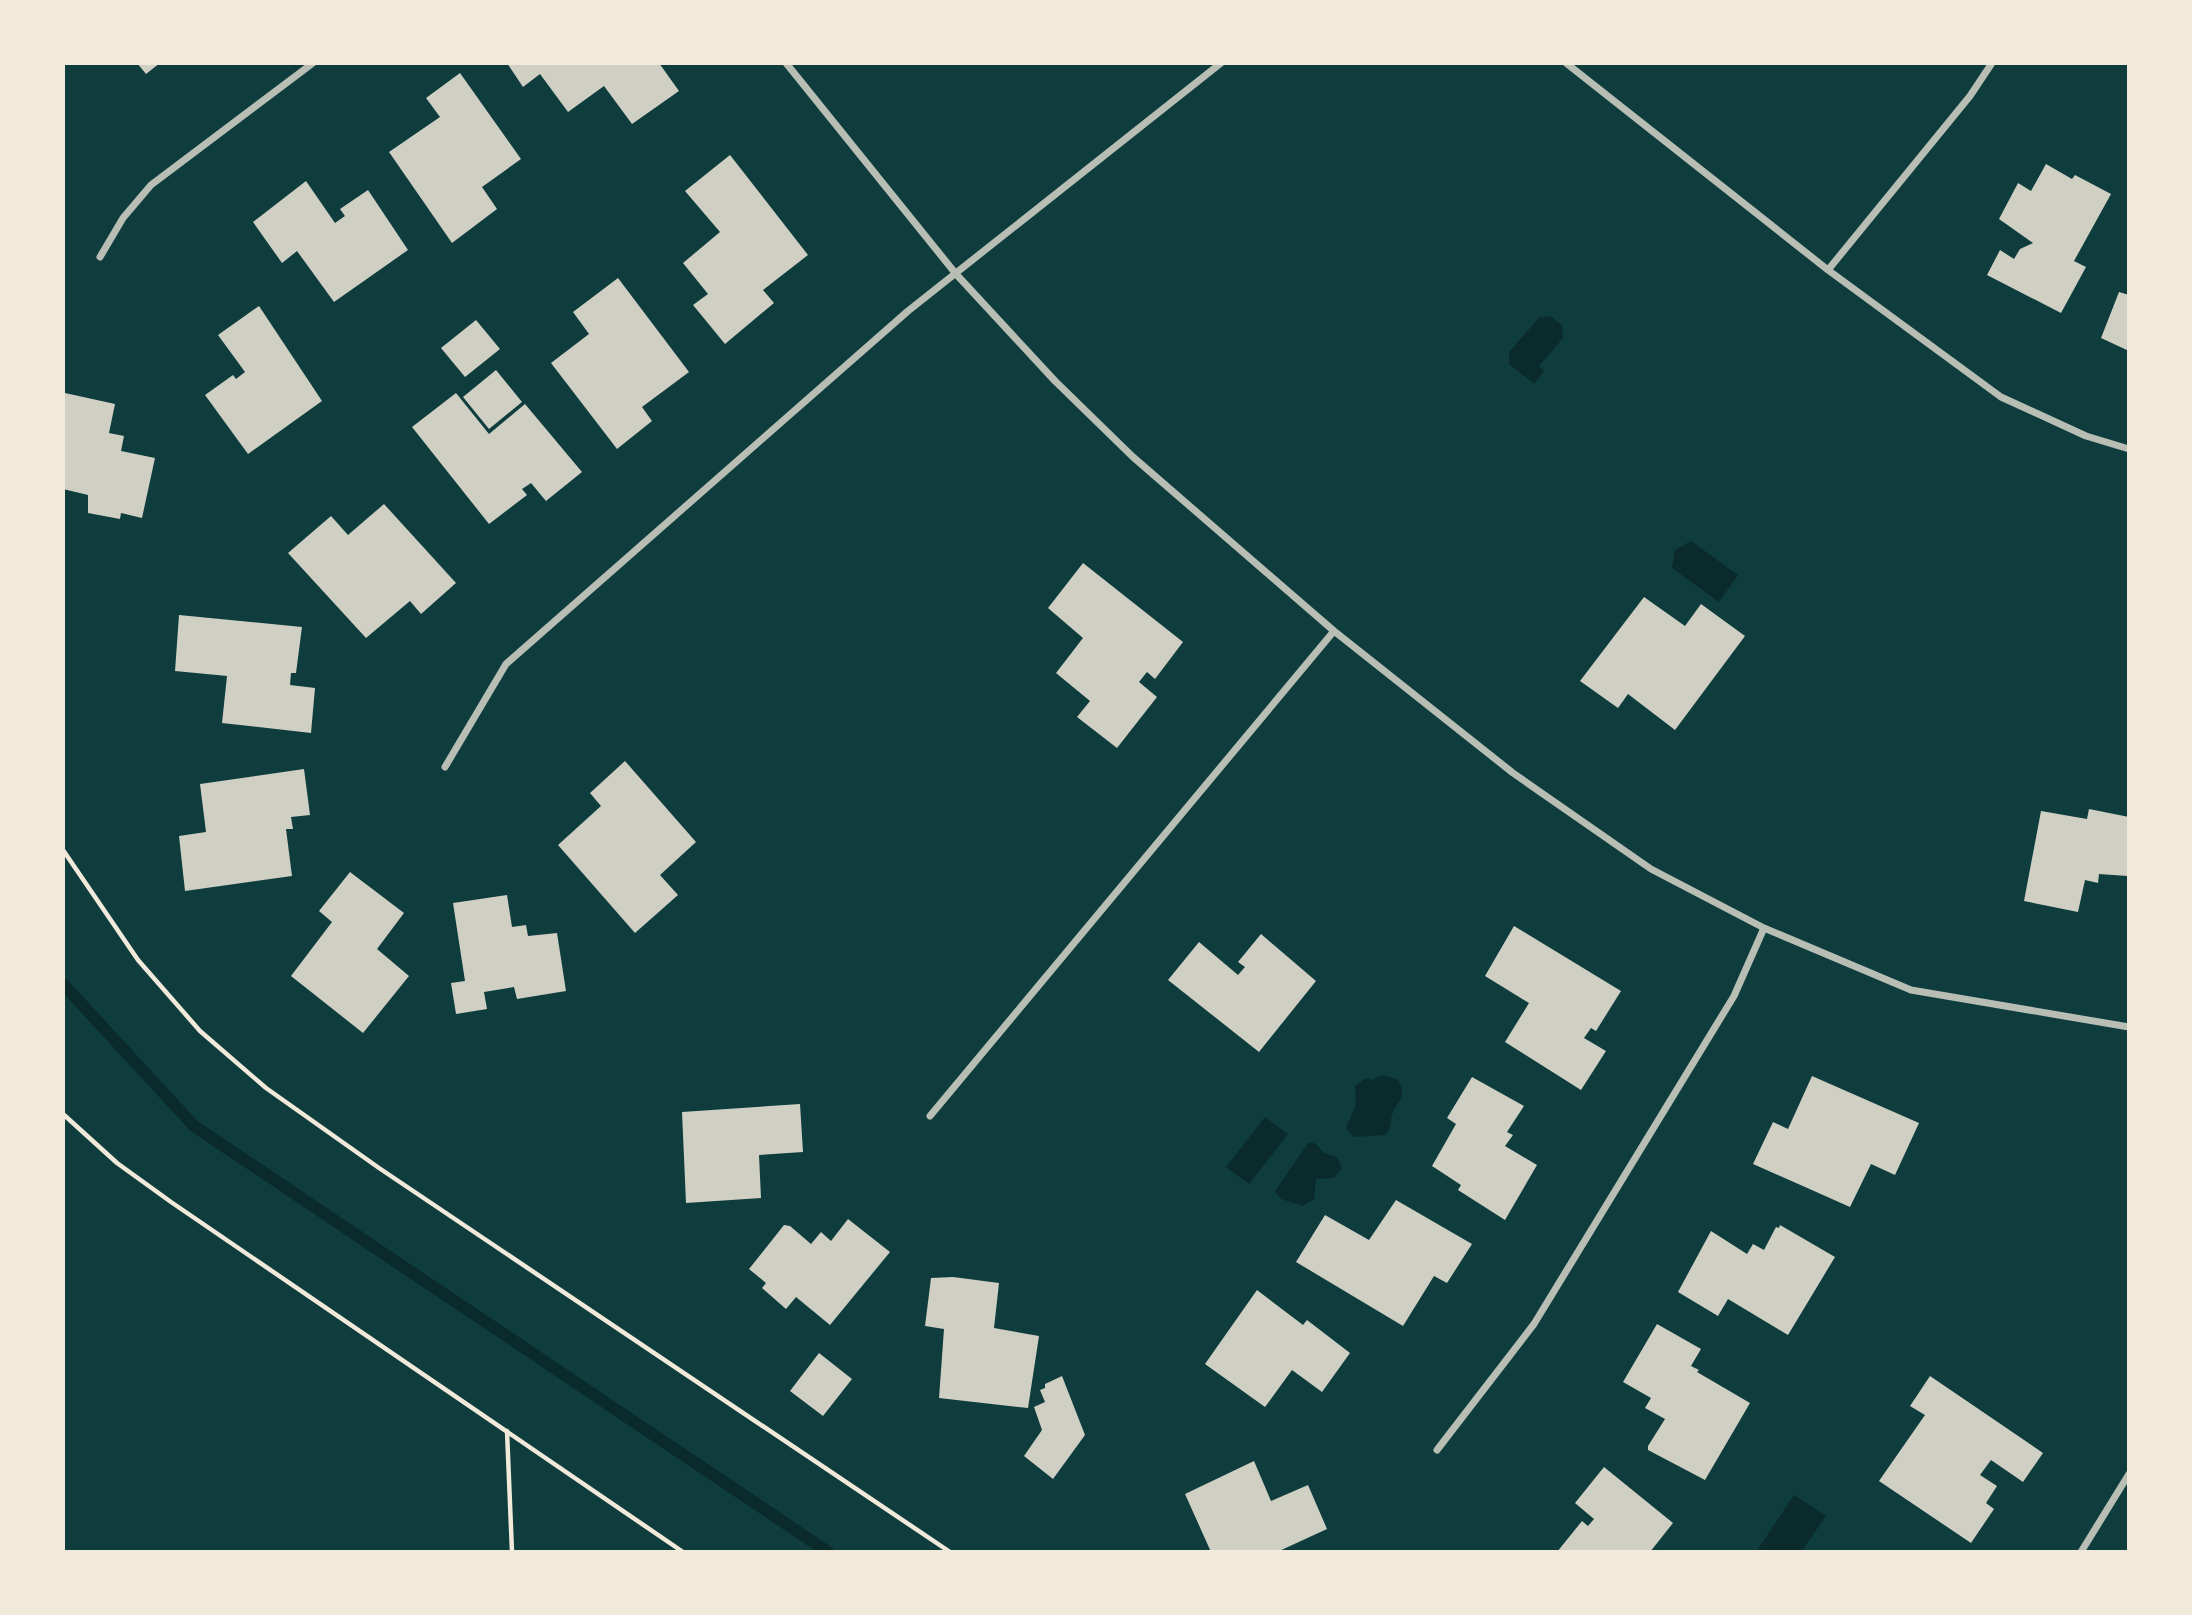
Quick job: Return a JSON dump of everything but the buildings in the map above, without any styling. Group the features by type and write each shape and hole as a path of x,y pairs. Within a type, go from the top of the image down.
{"street":[{"path":"100,257 123,218 151,185 313,63"},
{"path":"786,63 956,274 1055,381 1133,457 1334,631 1524,781 1651,869 1764,928 1911,990 2129,1027"},
{"path":"445,767 506,664 898,319 1221,63"},
{"path":"1566,63 1828,270 2001,397 2086,436 2129,449"},
{"path":"1828,270 1970,96 1992,63"},
{"path":"930,1116 1334,631"},
{"path":"1437,1450 1534,1324 1734,996 1764,928"},
{"path":"2081,1552 2129,1474"}],"path":[{"path":"63,850 138,960 200,1031 266,1088 379,1168 950,1552"},
{"path":"63,1114 117,1163 171,1202 683,1552"},
{"path":"507,1430 512,1552"}],"water":[{"path":"1550,316 1562,325 1563,338 1539,366 1544,371 1534,384 1509,364 1509,352 1539,318"},
{"path":"1691,541 1738,575 1719,602 1672,568 1675,550"},
{"path":"1382,1075 1397,1079 1402,1090 1389,1130 1385,1135 1354,1137 1346,1128 1356,1104 1355,1086 1366,1078 1372,1080"},
{"path":"1265,1117 1288,1134 1249,1184 1226,1167"},
{"path":"1309,1142 1316,1144 1324,1153 1337,1157 1342,1168 1334,1178 1316,1179 1314,1199 1303,1206 1281,1199 1275,1191"},
{"path":"1794,1495 1826,1516 1801,1552 1756,1552"}],"waterway":[{"path":"63,984 194,1126 828,1552"}]}
